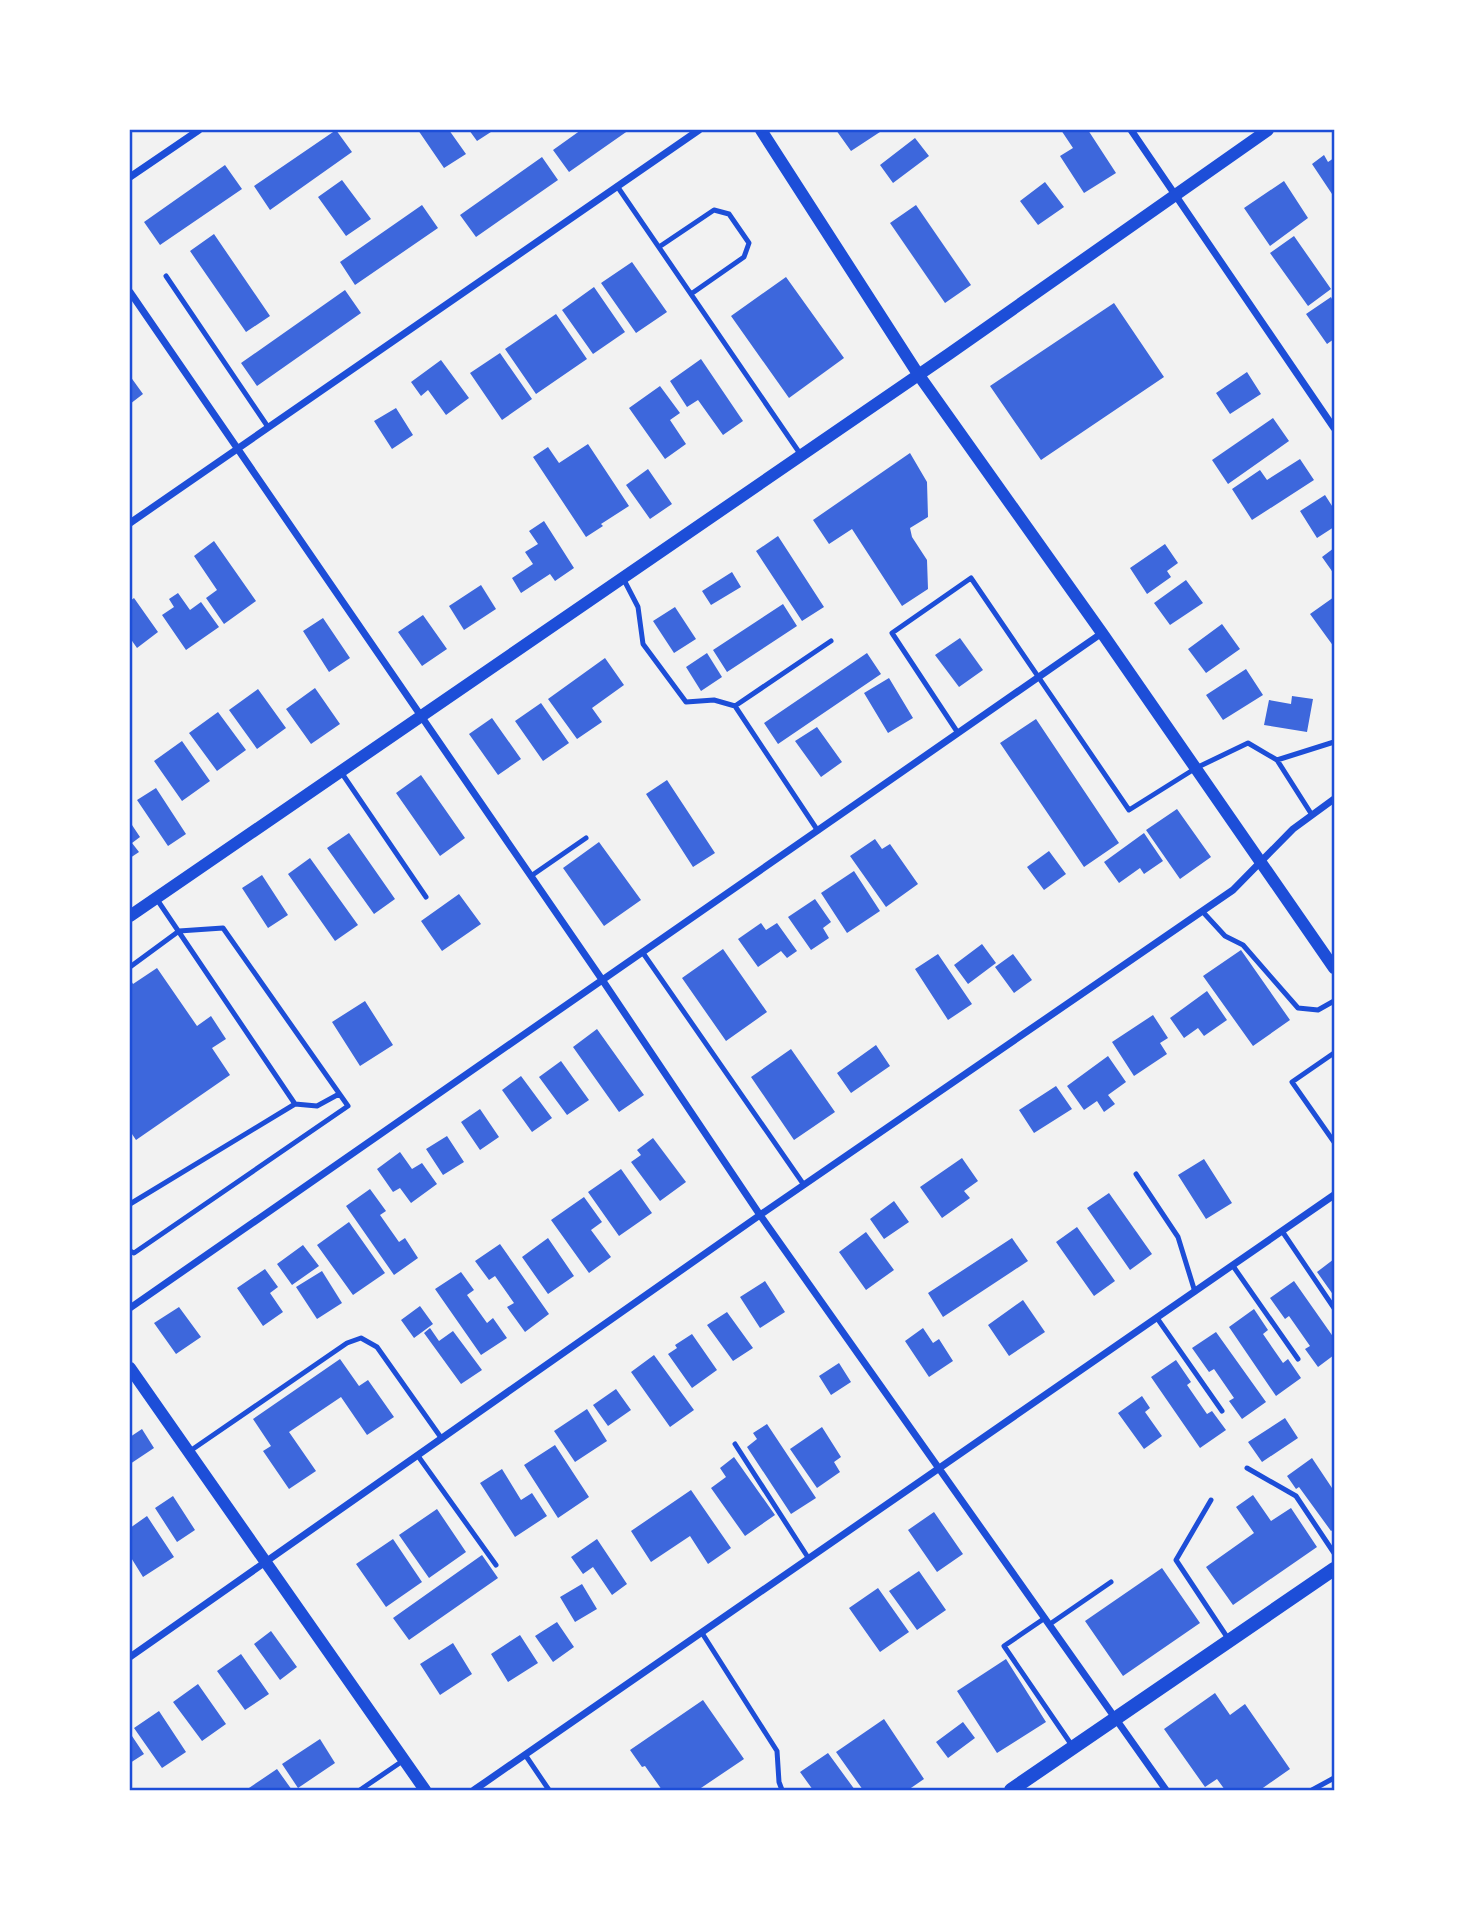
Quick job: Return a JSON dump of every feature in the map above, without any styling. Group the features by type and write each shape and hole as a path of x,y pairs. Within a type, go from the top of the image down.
{"main road":[{"path":"1011,1790 1335,1569"}],"street":[{"path":"130,177 199,130"},
{"path":"130,523 699,130"},
{"path":"761,130 918,374 1335,968"},
{"path":"1131,130 1335,428"},
{"path":"130,916 421,718 1268,130"},
{"path":"130,292 603,981 760,1215 1166,1790"},
{"path":"130,1308 1102,633"},
{"path":"130,1657 760,1215 1233,890 1293,828 1333,802"},
{"path":"474,1790 1335,1195"},
{"path":"130,1368 425,1790"}],"lane":[{"path":"617,186 801,455"},
{"path":"659,247 714,210 729,214 749,243 744,257 691,294"},
{"path":"166,276 268,427"},
{"path":"623,578 638,607 643,644 686,702 713,700 735,706 818,831"},
{"path":"958,733 892,633 971,578 1129,810 1196,768 1248,743 1277,760 1312,815"},
{"path":"735,706 831,641"},
{"path":"1277,760 1335,742"},
{"path":"341,772 426,897"},
{"path":"531,876 586,838"},
{"path":"156,898 295,1104"},
{"path":"1202,911 1225,936 1243,945 1298,1008 1318,1010 1335,1001"},
{"path":"130,967 178,931 223,928 348,1106 134,1253 130,1251"},
{"path":"643,953 804,1185"},
{"path":"1335,1053 1292,1082 1335,1142"},
{"path":"130,1204 295,1104 317,1106 339,1094"},
{"path":"1136,1174 1178,1237 1195,1292"},
{"path":"1282,1231 1335,1308"},
{"path":"1233,1266 1298,1359"},
{"path":"1157,1318 1222,1411"},
{"path":"188,1452 347,1343 361,1338 377,1347 442,1439"},
{"path":"735,1444 809,1559"},
{"path":"418,1456 496,1565"},
{"path":"1247,1468 1296,1496 1335,1553"},
{"path":"1211,1500 1175,1560 1230,1640"},
{"path":"1073,1747 1004,1646 1111,1582"},
{"path":"702,1633 777,1751 782,1790"},
{"path":"526,1756 549,1790"},
{"path":"360,1790 404,1760"},
{"path":"1312,1790 1335,1777"}],"building":[{"path":"336,130 352,152 270,210 254,186"},
{"path":"418,130 449,130 466,154 444,168"},
{"path":"469,130 494,130 477,141"},
{"path":"581,130 629,130 569,172 553,150"},
{"path":"836,130 883,130 851,151"},
{"path":"1061,130 1088,130 1116,173 1084,193 1060,156 1073,148"},
{"path":"915,138 929,156 893,183 880,165"},
{"path":"1324,155 1328,162 1334,158 1334,197 1312,164"},
{"path":"542,157 558,180 476,237 460,215"},
{"path":"225,165 242,189 160,245 144,222"},
{"path":"342,180 371,219 346,236 318,197"},
{"path":"1284,181 1308,218 1270,246 1244,208"},
{"path":"1045,182 1064,207 1038,225 1020,201"},
{"path":"422,205 438,228 355,285 340,262"},
{"path":"916,205 971,285 945,303 890,223"},
{"path":"214,234 270,316 246,332 190,251"},
{"path":"1294,236 1331,289 1308,306 1270,253"},
{"path":"632,262 667,312 636,333 601,283"},
{"path":"786,277 844,358 789,398 731,316"},
{"path":"594,287 625,332 593,354 562,310"},
{"path":"345,290 361,313 257,386 241,363"},
{"path":"1331,297 1334,303 1334,339 1327,344 1306,314"},
{"path":"1114,303 1164,377 1041,460 990,386"},
{"path":"556,314 587,359 536,394 505,349"},
{"path":"500,353 532,399 502,420 470,373"},
{"path":"701,359 743,421 723,435 698,400 687,407 670,381"},
{"path":"441,360 469,398 446,415 428,390 421,396 411,382"},
{"path":"1247,372 1261,394 1230,414 1216,393"},
{"path":"130,376 143,394 130,404"},
{"path":"660,386 680,413 670,420 686,444 665,459 629,408"},
{"path":"396,408 413,435 392,449 374,421"},
{"path":"1273,418 1289,441 1228,484 1212,460"},
{"path":"588,444 629,506 586,537 533,457 548,447 559,463"},
{"path":"910,453 927,482 928,517 910,528 912,537 927,560 928,589 902,606 852,529 829,544 813,520"},
{"path":"1300,459 1314,480 1252,520 1232,489 1260,470 1267,480"},
{"path":"648,469 672,504 650,519 626,485"},
{"path":"1325,495 1334,509 1334,527 1317,538 1300,511"},
{"path":"544,521 574,568 555,581 550,574 521,593 512,578 533,564 525,552 538,544 529,531"},
{"path":"778,536 824,607 802,621 756,551"},
{"path":"214,541 256,601 224,624 206,598 217,590 194,556"},
{"path":"1165,544 1178,563 1167,571 1171,577 1147,594 1130,568"},
{"path":"1334,548 1334,574 1322,557"},
{"path":"732,572 741,587 711,605 702,591"},
{"path":"1186,580 1203,603 1170,625 1154,603"},
{"path":"481,585 496,609 464,630 449,606"},
{"path":"178,593 190,610 201,602 219,627 186,650 162,615 174,607 169,599"},
{"path":"1334,597 1334,647 1310,614"},
{"path":"134,598 158,632 137,648 130,638 130,601"},
{"path":"783,604 797,626 727,672 713,650"},
{"path":"675,607 696,639 674,653 653,621"},
{"path":"423,615 447,649 422,666 398,632"},
{"path":"323,618 350,658 329,672 303,631"},
{"path":"1222,624 1240,649 1206,673 1188,649"},
{"path":"960,638 983,670 959,687 935,655"},
{"path":"707,653 722,677 701,691 686,667"},
{"path":"867,653 881,674 778,744 764,723"},
{"path":"605,658 624,685 592,708 602,722 577,739 548,699"},
{"path":"1246,669 1263,695 1223,720 1206,695"},
{"path":"889,678 913,718 888,733 864,693"},
{"path":"315,688 340,724 311,744 286,709"},
{"path":"258,689 286,728 257,749 229,710"},
{"path":"1292,696 1313,699 1307,732 1264,725 1269,700 1291,704"},
{"path":"541,703 569,743 543,761 515,721"},
{"path":"218,712 246,750 217,771 189,733"},
{"path":"492,718 521,759 498,775 469,734"},
{"path":"1036,719 1119,843 1084,867 1000,743"},
{"path":"817,727 842,762 821,777 795,741"},
{"path":"182,741 210,781 182,801 154,761"},
{"path":"421,775 465,838 440,856 396,793"},
{"path":"667,780 715,853 693,867 646,794"},
{"path":"156,788 186,834 168,846 137,800"},
{"path":"1177,809 1211,857 1180,879 1146,830"},
{"path":"130,822 140,837 132,843 139,852 130,858"},
{"path":"349,833 395,899 374,914 327,848"},
{"path":"1144,833 1163,861 1144,874 1140,868 1119,883 1104,862"},
{"path":"875,839 882,849 890,844 918,884 886,907 850,856"},
{"path":"599,842 641,900 604,926 563,868"},
{"path":"1049,851 1066,874 1044,890 1027,867"},
{"path":"310,858 358,925 335,941 288,874"},
{"path":"854,871 880,911 847,933 821,893"},
{"path":"262,875 288,915 268,928 242,888"},
{"path":"459,894 481,924 442,951 421,921"},
{"path":"815,899 831,922 823,928 829,938 811,950 788,917"},
{"path":"761,923 766,930 777,923 797,951 787,958 781,951 758,967 738,939"},
{"path":"982,944 996,963 968,984 954,965"},
{"path":"723,949 767,1012 726,1041 682,978"},
{"path":"1241,950 1290,1020 1253,1046 1203,976"},
{"path":"938,954 972,1004 948,1020 915,969"},
{"path":"1013,954 1032,980 1014,993 995,967"},
{"path":"157,968 197,1026 211,1016 226,1039 212,1048 230,1075 136,1140 130,1131 130,979 133,984"},
{"path":"1207,991 1227,1020 1204,1036 1198,1028 1184,1038 1170,1018"},
{"path":"365,1001 393,1045 360,1066 332,1022"},
{"path":"1153,1015 1168,1038 1160,1043 1167,1054 1134,1076 1112,1042"},
{"path":"597,1029 644,1095 619,1112 573,1047"},
{"path":"876,1045 890,1066 851,1093 837,1073"},
{"path":"791,1049 835,1112 794,1140 751,1077"},
{"path":"1108,1056 1126,1082 1108,1095 1115,1104 1104,1112 1097,1101 1084,1110 1067,1086"},
{"path":"561,1061 589,1100 567,1115 539,1077"},
{"path":"521,1076 552,1118 532,1132 502,1090"},
{"path":"1056,1086 1072,1109 1034,1133 1019,1110"},
{"path":"480,1109 499,1137 480,1150 461,1122"},
{"path":"447,1136 464,1162 443,1175 426,1149"},
{"path":"653,1138 686,1182 660,1201 631,1162 641,1155 637,1150"},
{"path":"400,1152 412,1169 422,1163 437,1184 411,1203 400,1188 393,1192 377,1169"},
{"path":"962,1158 978,1181 964,1191 970,1198 942,1218 920,1187"},
{"path":"1204,1159 1232,1203 1206,1219 1178,1175"},
{"path":"621,1169 652,1213 619,1236 588,1192"},
{"path":"370,1189 386,1211 380,1215 399,1242 405,1238 418,1258 394,1275 346,1206"},
{"path":"1109,1193 1152,1254 1130,1270 1087,1208"},
{"path":"584,1197 602,1222 591,1230 611,1257 589,1273 551,1220"},
{"path":"894,1201 909,1222 884,1239 870,1219"},
{"path":"349,1222 385,1273 353,1295 317,1245"},
{"path":"1077,1227 1115,1281 1094,1296 1056,1242"},
{"path":"866,1232 894,1270 866,1290 839,1252"},
{"path":"548,1238 574,1276 548,1294 522,1257"},
{"path":"1012,1238 1028,1261 943,1317 928,1293"},
{"path":"500,1244 549,1314 525,1332 507,1307 514,1303 495,1276 489,1280 475,1261"},
{"path":"303,1245 319,1266 292,1285 277,1264"},
{"path":"1334,1259 1334,1296 1317,1272"},
{"path":"265,1269 278,1287 270,1293 283,1312 263,1326 237,1288"},
{"path":"322,1271 342,1303 317,1319 296,1287"},
{"path":"461,1272 474,1290 467,1295 487,1323 493,1318 507,1338 481,1355 435,1289"},
{"path":"765,1281 785,1312 760,1328 740,1297"},
{"path":"1294,1281 1334,1338 1334,1355 1318,1367 1305,1349 1310,1346 1289,1316 1285,1319 1270,1298"},
{"path":"1023,1300 1045,1332 1009,1356 988,1325"},
{"path":"420,1306 433,1324 414,1338 401,1320"},
{"path":"179,1307 201,1337 176,1354 154,1323"},
{"path":"1254,1309 1268,1330 1263,1334 1283,1363 1288,1359 1301,1378 1276,1396 1229,1327"},
{"path":"727,1312 753,1348 733,1361 707,1325"},
{"path":"430,1328 439,1341 453,1331 482,1370 461,1384 424,1333"},
{"path":"923,1328 933,1343 939,1339 953,1361 929,1377 905,1341"},
{"path":"1216,1332 1266,1402 1242,1419 1229,1401 1234,1398 1214,1369 1209,1372 1192,1348"},
{"path":"692,1334 717,1370 692,1388 668,1354 677,1348 675,1345"},
{"path":"654,1355 694,1410 670,1427 631,1372"},
{"path":"340,1359 359,1386 368,1380 394,1417 367,1435 341,1397 289,1432 316,1471 289,1489 263,1451 271,1446 253,1419"},
{"path":"1176,1360 1191,1382 1187,1385 1207,1414 1212,1411 1226,1430 1200,1448 1151,1377"},
{"path":"839,1363 851,1382 831,1395 819,1376"},
{"path":"616,1389 631,1410 608,1426 593,1405"},
{"path":"1142,1396 1150,1408 1145,1412 1162,1436 1144,1449 1118,1413"},
{"path":"587,1409 607,1441 575,1462 554,1431"},
{"path":"1285,1418 1298,1438 1262,1462 1248,1442"},
{"path":"767,1424 816,1498 791,1514 747,1447 757,1439 753,1433"},
{"path":"822,1427 841,1457 834,1462 840,1472 817,1488 790,1449"},
{"path":"142,1429 154,1448 130,1464 130,1437"},
{"path":"555,1445 589,1497 558,1518 524,1465"},
{"path":"734,1457 775,1515 745,1536 711,1488 726,1477 720,1468"},
{"path":"1312,1458 1334,1491 1334,1529 1331,1531 1299,1487 1296,1489 1287,1476"},
{"path":"502,1469 521,1500 532,1493 547,1516 515,1537 480,1483"},
{"path":"691,1490 731,1548 708,1564 690,1536 651,1562 631,1531"},
{"path":"1253,1495 1271,1521 1291,1508 1317,1547 1233,1605 1206,1567 1254,1533 1236,1507"},
{"path":"173,1496 195,1530 177,1542 155,1508"},
{"path":"437,1509 466,1552 429,1578 399,1535"},
{"path":"934,1512 963,1554 937,1572 908,1530"},
{"path":"147,1516 174,1557 143,1577 130,1556 130,1528"},
{"path":"393,1539 422,1582 386,1607 356,1564"},
{"path":"597,1539 627,1584 612,1595 593,1567 583,1574 571,1557"},
{"path":"482,1555 498,1578 409,1640 393,1618"},
{"path":"1162,1568 1200,1623 1123,1676 1085,1621"},
{"path":"919,1571 946,1610 917,1630 889,1591"},
{"path":"582,1584 597,1609 575,1622 560,1597"},
{"path":"878,1588 909,1632 880,1652 849,1608"},
{"path":"557,1622 574,1647 553,1662 535,1636"},
{"path":"271,1631 297,1667 280,1680 254,1644"},
{"path":"520,1635 538,1663 508,1682 491,1654"},
{"path":"453,1643 472,1674 440,1695 420,1664"},
{"path":"241,1654 269,1694 245,1710 217,1671"},
{"path":"1006,1659 1046,1722 997,1753 957,1691"},
{"path":"198,1684 226,1724 202,1741 173,1702"},
{"path":"1215,1693 1230,1715 1245,1704 1290,1769 1260,1790 1225,1790 1217,1779 1205,1787 1164,1729"},
{"path":"703,1700 744,1759 698,1790 662,1790 630,1750"},
{"path":"159,1711 186,1752 162,1768 134,1728"},
{"path":"884,1719 924,1779 908,1790 863,1790 836,1752"},
{"path":"963,1722 975,1738 948,1758 936,1742"},
{"path":"130,1733 144,1754 130,1763"},
{"path":"320,1739 335,1763 298,1788 282,1764"},
{"path":"828,1753 855,1790 813,1790 800,1772"},
{"path":"277,1769 292,1790 246,1790"}]}
